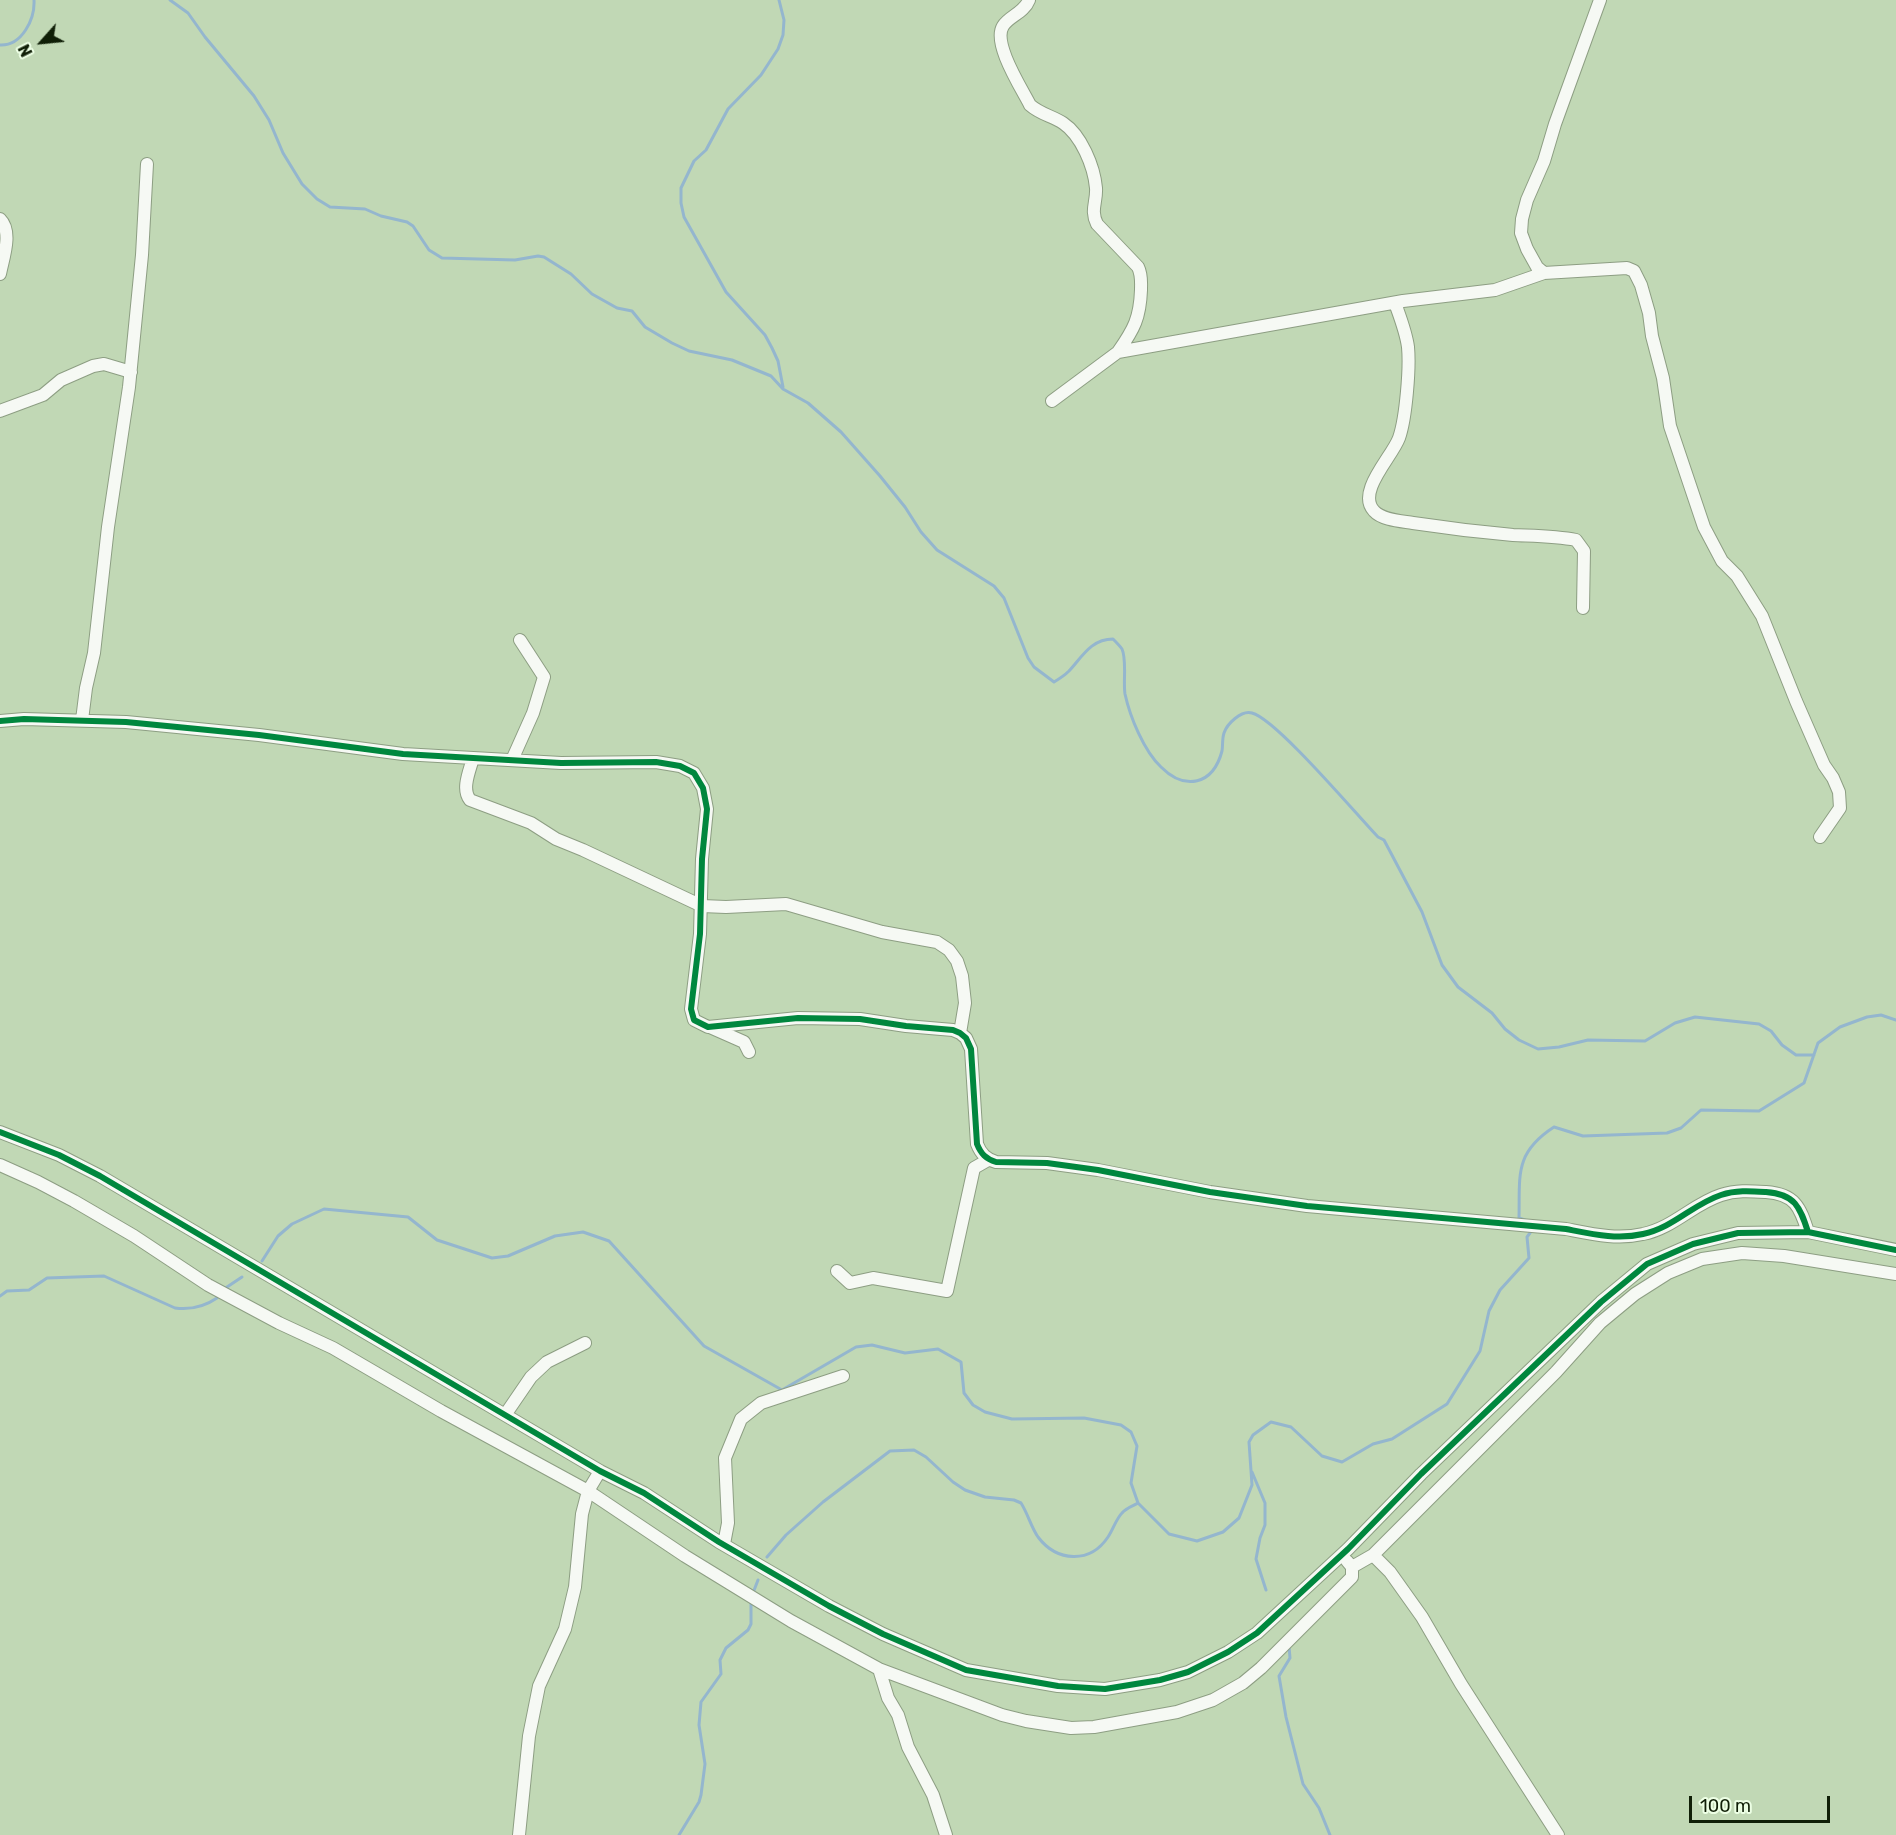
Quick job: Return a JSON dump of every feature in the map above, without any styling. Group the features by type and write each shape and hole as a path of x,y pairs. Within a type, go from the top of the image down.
{"street":[{"path":"1029,0 1018,14 1003,26 1000,38 1002,50 1030,105 1037,111 1063,123 1082,146 1096,188 1093,217 1142,273 1141,307 1134,329 1118,352 1053,401"},
{"path":"1544,273 1537,267 1527,249 1521,233 1522,219 1600,0"},
{"path":"82,720 94,653 108,527 131,372 142,255 147,164"},
{"path":"0,219 4,222 7,234 0,274"},
{"path":"1118,352 1395,303 1495,290 1544,273 1627,268 1634,271 1649,313 1671,426 1704,527 1722,561 1737,576 1762,616 1824,765 1839,792 1840,808 1820,837"},
{"path":"1395,303 1408,347 1404,406 1400,436 1372,483 1369,494 1374,512 1388,518 1432,526 1576,540 1584,551 1582,608"},
{"path":"0,411 43,395 61,380 93,366 104,364 131,372"},
{"path":"513,760 533,713 544,677 520,640"},
{"path":"0,722 24,719 82,720 189,726 403,754 561,763 656,762 680,766 694,773 703,788 707,809 702,859 702,906 691,1009 694,1020 744,1042 749,1052"},
{"path":"472,758 466,788 466,795 470,800 505,812 556,839 702,906 786,904 882,932 937,942 949,950 957,961 962,976 964,1003 960,1033"},
{"path":"708,1027 820,1018 860,1019 939,1028 960,1033 966,1038 971,1049 976,1144 988,1160 996,1162 1047,1163 1098,1170 1257,1200 1566,1229 1609,1237 1646,1234 1676,1222 1720,1195 1741,1190 1775,1193 1792,1200 1800,1208 1808,1232"},
{"path":"0,1132 59,1155 100,1176 600,1471 644,1493 724,1544 829,1606 884,1634 966,1670 1058,1686 1105,1689 1160,1680 1188,1672 1228,1652 1257,1633 1342,1555 1420,1474 1600,1302 1647,1264 1693,1244 1738,1233 1808,1232 1896,1250"},
{"path":"837,1271 850,1283 873,1278 947,1291 974,1168 988,1160"},
{"path":"0,1165 38,1182 134,1236 208,1285 279,1323 333,1348 441,1411 588,1491 685,1556 781,1615 879,1669 1002,1715 1071,1728 1094,1727 1177,1712 1213,1700 1230,1691 1261,1668 1352,1577 1352,1567 1342,1555"},
{"path":"1352,1567 1373,1556 1556,1372 1600,1323 1635,1294 1668,1273 1702,1259 1742,1253 1784,1256 1896,1274"},
{"path":"506,1415 531,1377 547,1362 585,1343"},
{"path":"724,1544 728,1523 725,1458 741,1419 761,1403 843,1376"},
{"path":"519,1835 529,1736 539,1686 565,1629 574,1587 582,1514 588,1491 600,1471"},
{"path":"1373,1556 1384,1564 1422,1617 1461,1684 1558,1835"},
{"path":"879,1669 908,1747 933,1796 946,1835"}],"waterway":[{"path":"0,45 15,41 26,30 32,15 34,0"},
{"path":"170,0 188,13 254,96 269,120 283,153 302,184 317,199 330,207 365,209 381,216 407,222 413,226 429,250 442,258 515,260 544,257 571,274 592,294 617,308 632,311 645,327 672,343 689,351 732,360 771,376 783,389 808,403 841,432 880,476 937,550 994,586 1004,598 1028,658 1034,667 1054,682 1093,645 1113,639 1123,654 1125,694 1134,723 1149,752 1170,775 1188,781 1197,781 1205,777 1218,762 1224,733 1231,722 1248,713 1263,719 1297,749 1378,837 1384,840 1422,912 1442,965 1458,987 1492,1013 1505,1029 1519,1040 1538,1049 1588,1040 1645,1041 1675,1023 1695,1017 1759,1024 1771,1031 1782,1045 1796,1055 1814,1055"},
{"path":"779,0 784,20 783,35 778,49 761,75 728,109 706,150 694,161 681,188 681,203 684,217 726,292 765,335 778,361 783,387"},
{"path":"1525,1220 1519,1218 1522,1166 1532,1146 1554,1127 1583,1136 1667,1133 1681,1128 1701,1110 1759,1111 1804,1083 1818,1043 1840,1027 1867,1017 1881,1015 1896,1020"},
{"path":"262,1261 278,1236 292,1224 324,1209 408,1217 437,1240 492,1258 508,1256 555,1236 583,1232 609,1241 704,1346 782,1390 856,1347 872,1345 905,1353 938,1349 961,1362 964,1393 973,1405 985,1412 1012,1419 1084,1418 1121,1425 1131,1432 1137,1446 1131,1483 1138,1503 1169,1534 1197,1541 1223,1532 1239,1518 1252,1485 1249,1442 1253,1435 1271,1422 1291,1427 1322,1456 1342,1462 1373,1444 1392,1439 1447,1404 1480,1351 1489,1311 1500,1290 1529,1258 1527,1237 1530,1233"},
{"path":"0,1296 7,1291 29,1290 47,1278 104,1276 175,1308 197,1307 217,1298"},
{"path":"224,1289 242,1277"},
{"path":"767,1557 786,1535 823,1502 890,1451 914,1450 926,1457 965,1490 985,1497 1014,1500 1021,1503 1038,1537 1054,1551 1064,1555 1083,1555 1101,1546 1124,1511 1138,1503"},
{"path":"1252,1472 1265,1503 1265,1525 1256,1559 1266,1590"},
{"path":"753,1593 758,1580"},
{"path":"679,1835 701,1795 705,1764 699,1725 701,1702 721,1674 720,1660 726,1648 748,1630 751,1624 751,1602"},
{"path":"1289,1646 1290,1658 1279,1676 1286,1717 1303,1784 1319,1808 1330,1835"}],"cycle path":[{"path":"0,721 24,719 126,722 259,735 403,754 561,763 656,762 680,766 694,773 703,788 707,809 702,859 700,934 691,1009 694,1020 708,1027 798,1018 860,1019 953,1030 960,1033 966,1038 971,1049 977,1144 984,1156 996,1162 1047,1163 1098,1170 1210,1192 1307,1206 1566,1229 1614,1236 1633,1236 1654,1231 1721,1195 1749,1191 1766,1192 1784,1196 1795,1203 1808,1232"},
{"path":"0,1132 59,1155 100,1176 600,1471 644,1493 719,1542 829,1606 883,1634 966,1670 1058,1686 1105,1689 1160,1680 1188,1672 1228,1652 1257,1633 1348,1549 1421,1474 1601,1302 1647,1264 1693,1244 1738,1233 1808,1232 1896,1250"}]}
